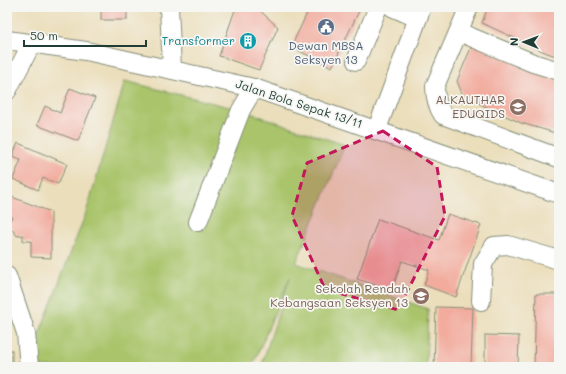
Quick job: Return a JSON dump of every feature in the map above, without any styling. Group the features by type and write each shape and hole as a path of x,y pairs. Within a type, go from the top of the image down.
{"street":[{"path":"169,7 172,69"},
{"path":"356,61 378,7"},
{"path":"377,129 420,13 392,7"},
{"path":"469,7 435,86 435,97 443,115 559,158"},
{"path":"459,32 533,63 559,72"},
{"name":"Jalan Bola Sepak 13/11","path":"7,40 86,51 254,88 377,129 559,194"},
{"path":"7,91 32,43"},
{"path":"198,222 241,110 254,88"},
{"path":"481,301 483,264 494,246 508,245 559,260"},
{"path":"7,276 26,333 29,367"}],"highlighted area":[{"path":"383,131 437,167 445,216 398,310 325,289 292,216 307,163"}],"green space":[{"path":"125,81 241,110 345,145 296,263 428,309 426,367 261,367 290,277 252,367 34,367 35,345 86,213"}],"building":[{"path":"101,7 127,7 127,20 101,20"},
{"name":"Transformer","path":"236,7 256,7 278,27 259,70 219,56"},
{"name":"Dewan MBSA Seksyen 13","path":"310,7 361,7 332,67 291,47"},
{"path":"488,7 559,7 559,57 482,23"},
{"path":"473,43 540,74 559,80 559,134 521,123 463,96 457,81"},
{"path":"70,88 95,98 78,141 37,125 45,106 60,113"},
{"path":"18,143 67,164 58,184 43,178 38,190 13,179 21,160 12,157"},
{"path":"7,195 51,212 51,258 31,257 31,241 23,241 23,235 17,236 8,224 12,217 7,215"},
{"path":"448,214 481,225 456,297 424,285 429,270 402,261 392,290 357,279 378,219 439,240"},
{"path":"536,294 559,294 559,367 534,367"},
{"path":"436,307 473,308 471,367 434,367"},
{"path":"485,335 519,336 518,367 485,367"},
{"path":"7,350 12,350 12,367 7,367"}],"place":[{"name":"Dewan MBSA Seksyen 13","path":"326,27"},
{"name":"Transformer","path":"248,41"},
{"name":"ALKAUTHAR EDUQIDS","path":"518,107"},
{"name":"Sekolah Rendah Kebangsaan Seksyen 13","path":"421,296"}]}
